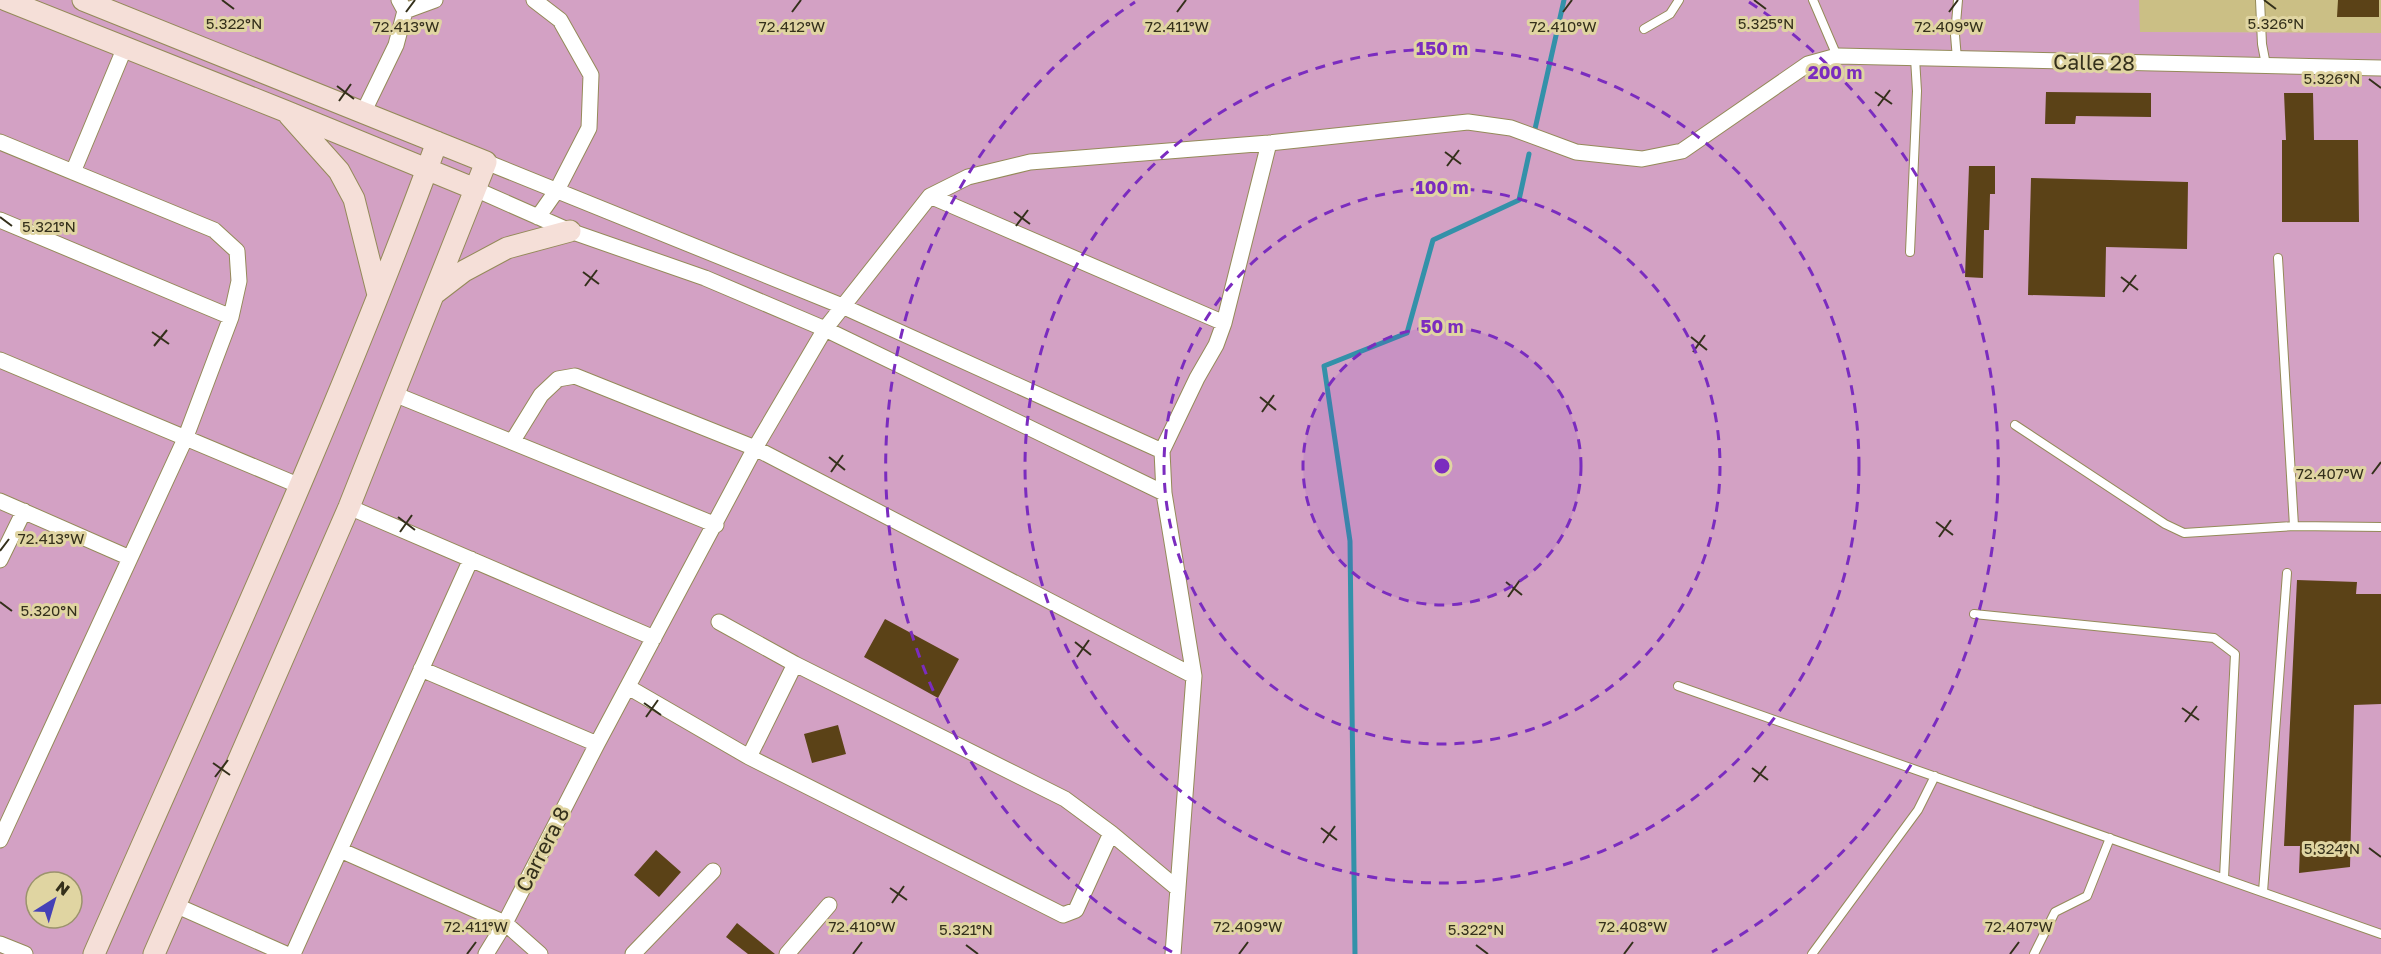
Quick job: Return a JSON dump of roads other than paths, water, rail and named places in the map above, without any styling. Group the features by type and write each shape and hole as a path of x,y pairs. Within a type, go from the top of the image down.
{"main road":[{"path":"6,0 475,189"},
{"path":"83,0 486,162 349,507 154,954"},
{"path":"285,111 339,171 354,199 378,295"},
{"path":"94,954 300,486 437,142"},
{"path":"434,295 464,271 507,248 570,231"}],"street":[{"path":"363,113 396,45 402,5 435,0"},
{"path":"534,0 560,20 591,75 589,128 558,190 538,217"},
{"path":"73,172 125,47"},
{"name":"Calle 28","path":"930,196 968,177 1030,162 1269,143 1468,122 1511,128 1576,152 1642,159 1682,151 1808,64 1837,56 2381,69"},
{"path":"0,142 214,230 237,250 239,281 231,317 185,439 0,840"},
{"path":"1173,954 1194,676 1164,493 1162,452 1197,378 1216,345 1224,323 1269,143"},
{"path":"486,162 842,306 1162,452"},
{"path":"475,189 570,231 705,278 825,329 1164,493"},
{"path":"930,196 1224,323"},
{"name":"Carrera 8","path":"486,954 755,448 825,329 930,196"},
{"path":"0,220 231,317"},
{"path":"0,360 300,486"},
{"path":"512,442 542,394 558,379 575,376 755,448 1194,676"},
{"path":"394,394 716,525"},
{"path":"0,501 130,558"},
{"path":"349,507 654,638"},
{"path":"0,560 24,511"},
{"path":"293,954 471,559"},
{"path":"719,621 795,664 1065,799 1111,833 1178,890"},
{"path":"749,757 795,664"},
{"path":"421,669 597,744"},
{"path":"628,687 749,757 1063,915 1076,910 1111,833"},
{"path":"340,850 504,923 540,954"},
{"path":"633,954 713,871"},
{"path":"175,905 285,954"},
{"path":"787,954 829,905"},
{"path":"0,944 25,954"}],"lane":[{"path":"1644,29 1670,14 1679,0"},
{"path":"1813,0 1837,56"},
{"path":"1957,59 1955,34 1958,0"},
{"path":"2260,0 2262,44 2266,65"},
{"path":"1910,252 1917,91 1915,58"},
{"path":"2278,258 2294,526"},
{"path":"2015,425 2165,524 2184,533 2294,526 2381,528"},
{"path":"2263,892 2287,573"},
{"path":"1974,614 2214,638 2235,654 2224,878"},
{"path":"1678,686 2381,934"},
{"path":"1812,954 1918,810 1935,776"},
{"path":"2034,954 2055,912 2087,896 2110,838"}],"waterway":[{"path":"1535,129 1564,0"},
{"path":"1355,954 1350,541 1324,366 1407,333 1433,240 1519,200 1529,154"}]}
